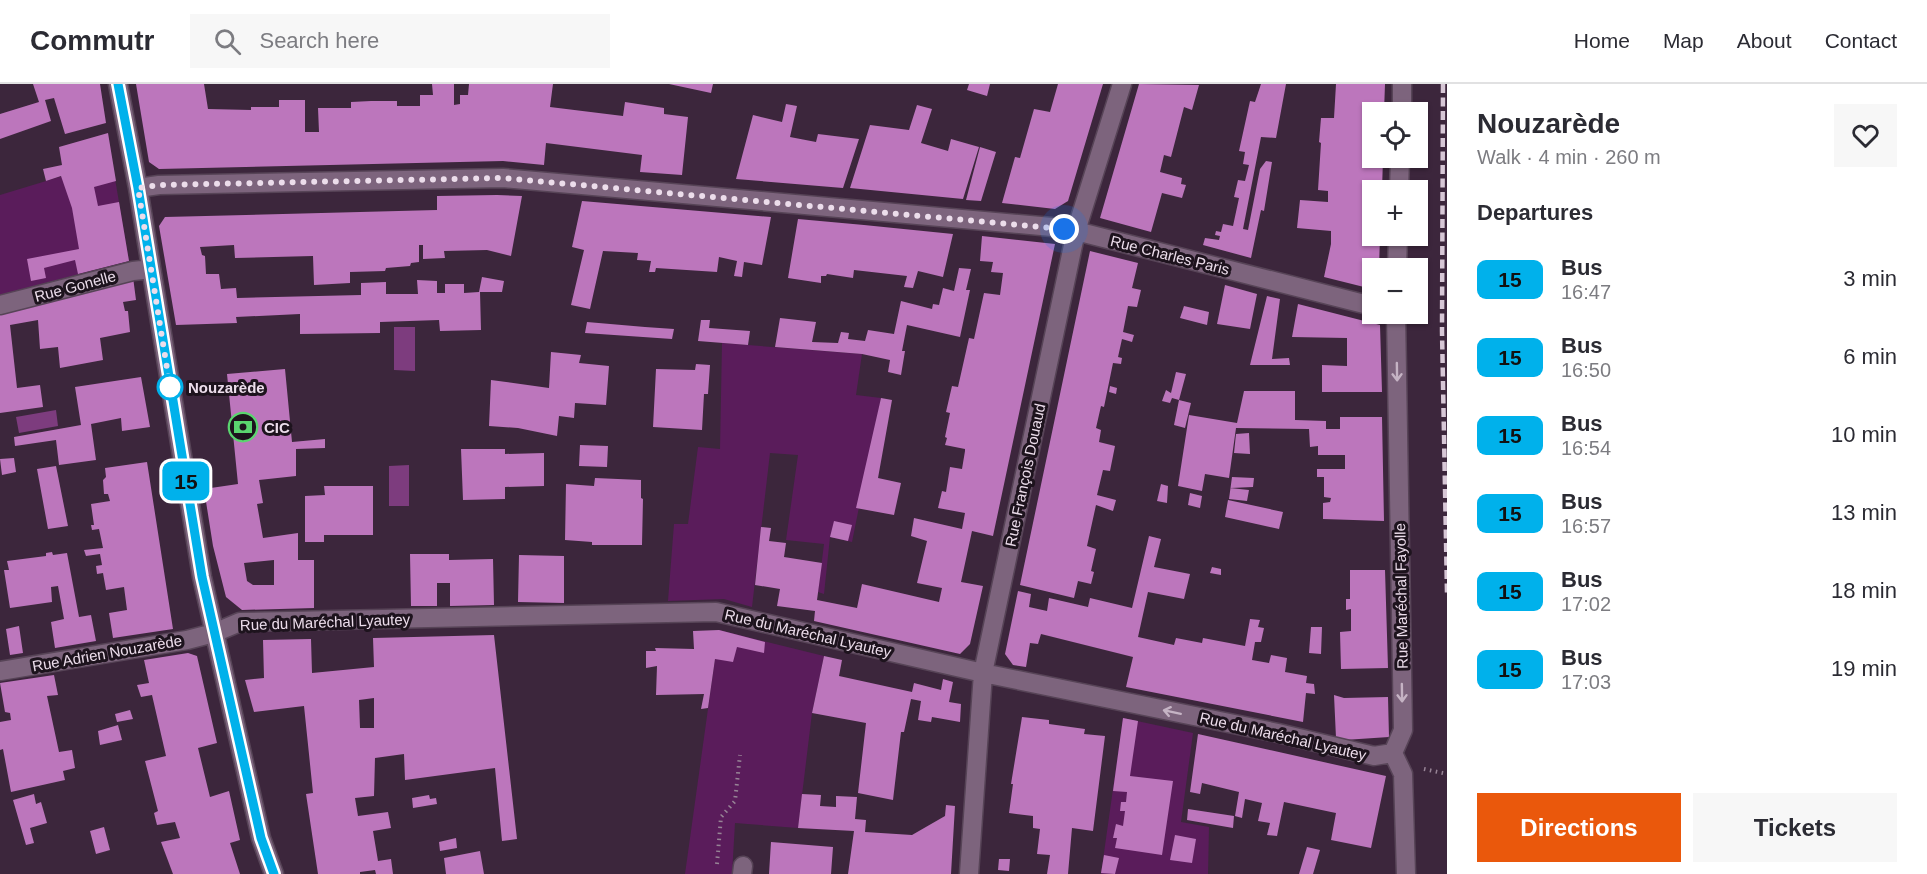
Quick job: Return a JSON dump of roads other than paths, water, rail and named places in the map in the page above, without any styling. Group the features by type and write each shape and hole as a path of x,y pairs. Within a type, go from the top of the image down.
{"street":[{"path":"118,84 138,188 202,577 261,838 274,874"},
{"name":"Rue François Douaud","path":"969,874 983,673 1076,231 1122,84"},
{"path":"1402,84 1402,102"},
{"name":"Rue Charles Paris","path":"138,188 159,185 503,178 1052,227 1076,231 1362,303"},
{"name":"Rue Gonelle","path":"0,305 133,271 151,269"},
{"name":"Rue Maréchal Fayolle","path":"1393,753 1403,730 1396,324"},
{"name":"Rue du Maréchal Lyautey","path":"214,633 240,622 716,612 983,673 1267,731 1374,756 1393,753"},
{"name":"Rue Adrien Nouzarède","path":"0,671 176,642 214,633"},
{"path":"1393,753 1403,774 1406,874"}],"railway":[{"path":"1443,84 1442,331 1447,593"}],"place":[{"name":"Nouzarède","path":"170,387"},
{"name":"CIC","path":"243,427"}]}
